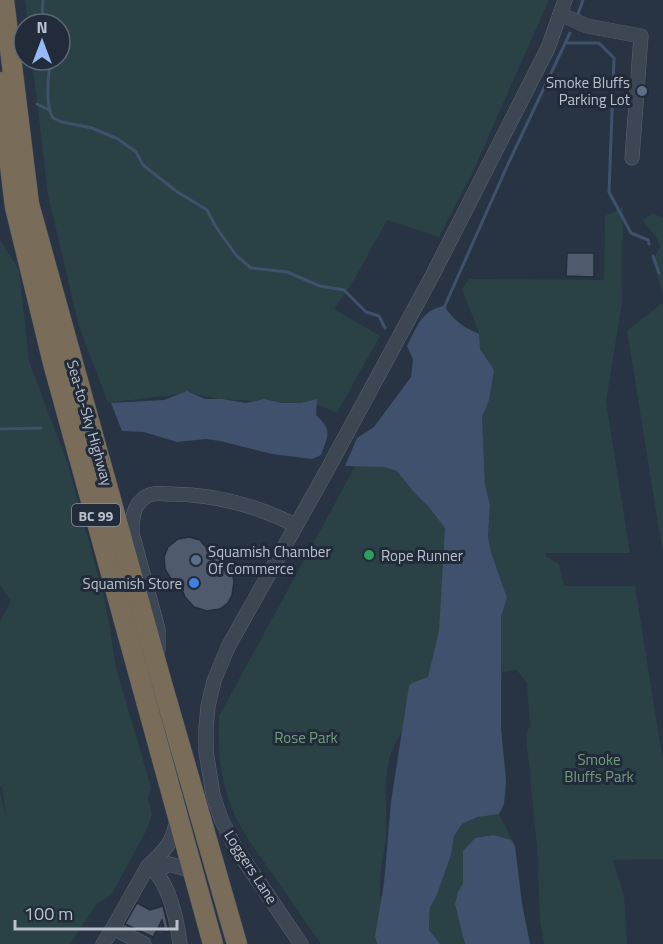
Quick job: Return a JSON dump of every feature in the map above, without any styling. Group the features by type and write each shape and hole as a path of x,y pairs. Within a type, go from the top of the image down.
{"highway":[{"name":"Sea-to-Sky Highway","path":"4,0 29,204 237,944"},
{"name":"Sea-to-Sky Highway","path":"0,82 15,207 53,363 213,944"}],"street":[{"name":"Loggers Lane","path":"301,944 235,846 221,819 213,795 206,751 208,706 214,681 228,647 431,278 548,48 565,0"},
{"path":"560,14 587,26 641,36 632,158"},
{"path":"159,673 158,629 132,533 132,517 139,503 149,495 156,494 208,495 235,501 295,525"},
{"path":"103,944 174,836 178,817"},
{"path":"152,869 169,864 193,871"},
{"path":"152,869 176,916 180,944"},
{"path":"112,928 144,944"}],"green space":[{"path":"25,0 549,0 471,176 439,237 387,220 354,280 334,309 380,336 337,413 316,404 220,399 188,393 108,403 79,326 48,195 33,72 72,72 72,12 26,12"},
{"name":"Smoke Bluffs Park","path":"623,207 622,303 606,402 630,553 546,553 545,556 559,564 564,586 635,586 663,762 663,859 613,860 624,896 627,944 544,944 540,921 537,848 526,735 530,725 527,684 517,670 502,672 501,720 506,782 499,814 515,846 522,904 530,944 414,944 451,855 454,836 462,824 483,816 501,617 507,598 491,552 488,536 490,505 485,484 482,417 488,402 491,366 479,349 409,342 426,314 444,306 459,322 479,333 462,289 469,279 604,280 605,216"},
{"path":"652,213 663,218 663,296 653,261 660,247 659,242 643,220"},
{"path":"0,240 19,270 29,361 68,465 106,604 116,668 151,787 148,799 152,815 147,829 112,894 97,904 70,944 0,944 0,791 7,821 0,786 0,621 11,601 0,585"},
{"path":"662,303 663,305 663,554 627,331"},
{"name":"Rose Park","path":"358,461 402,470 452,523 450,575 400,944 321,944 252,846 231,807 221,767 219,716","holes":["402,732 391,802 390,837 381,899 380,876 386,838 387,769 390,756"]}],"water":[{"path":"444,306 459,323 479,334 480,349 494,370 489,400 482,417 485,484 490,505 488,536 491,552 507,598 501,617 501,728 506,781 504,804 499,814 478,817 462,824 454,836 451,855 436,897 430,907 429,930 440,944 377,944 375,936 384,884 391,802 409,686 428,677 439,631 445,528 397,471 384,467 345,466 357,438 374,427 411,377 413,359 407,346 417,326 430,311"},
{"path":"187,391 205,399 246,403 264,399 282,403 301,403 317,399 316,415 325,425 328,434 321,455 312,459 272,454 220,441 206,439 177,442 144,432 122,431 111,403 164,400"},
{"path":"494,835 511,840 515,846 522,904 530,944 465,944 455,904 463,883 463,851 475,838"}],"building":[{"path":"567,253 594,253 594,277 566,276"},
{"path":"189,537 200,540 210,552 221,556 237,570 232,571 234,582 232,595 228,603 220,609 207,611 194,607 185,597 179,582 174,582 165,569 164,557 168,547 178,539"},
{"path":"137,903 150,910 163,906 169,931 165,932 162,920 153,937 125,924"}],"waterway":[{"path":"42,12 43,0"},
{"path":"578,14 583,0"},
{"path":"443,310 570,33"},
{"path":"565,43 599,43 614,58 609,192 631,233 648,240 649,244"},
{"path":"49,72 48,98 53,118 92,128 118,139 136,152 143,165 176,191 207,210 236,255 251,268 287,272 320,286 344,290 366,312 379,316 385,328"},
{"path":"37,104 49,110"},
{"path":"653,256 659,273"},
{"path":"0,429 41,428"}],"place":[{"name":"Smoke Bluffs Parking Lot","path":"642,91"},
{"name":"Rope Runner","path":"369,555"},
{"name":"Squamish Chamber Of Commerce","path":"196,560"},
{"name":"Squamish Store","path":"194,583"}]}
